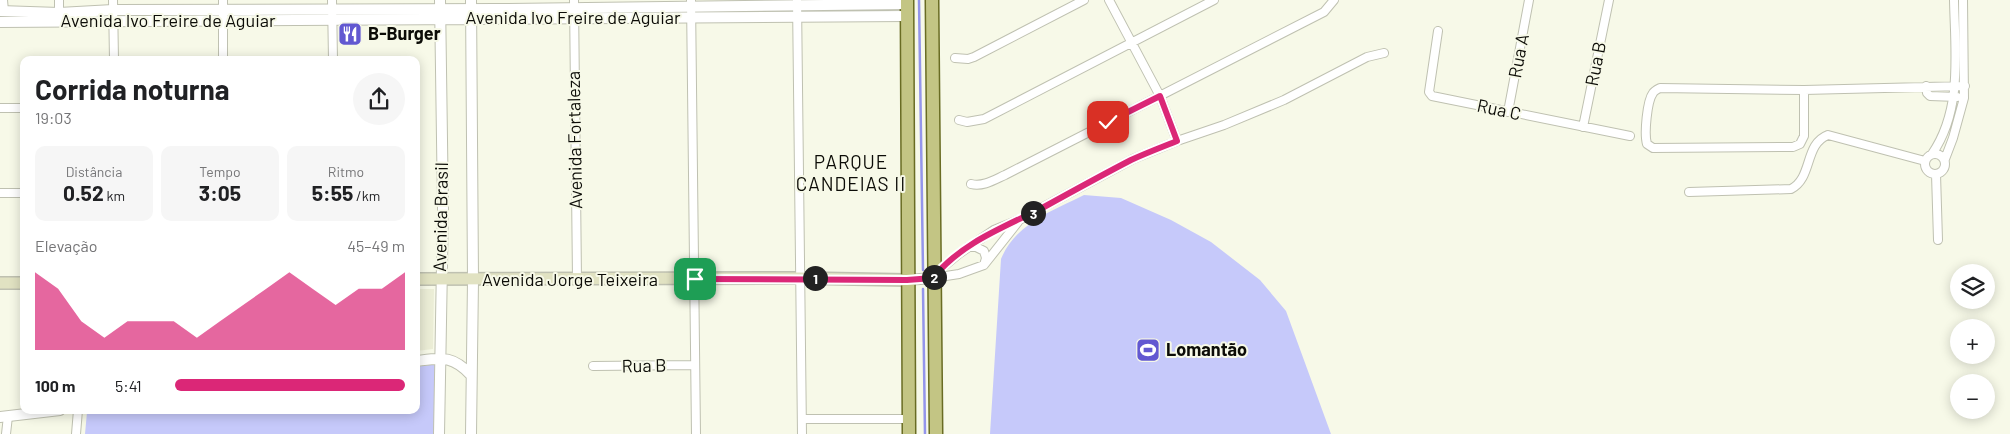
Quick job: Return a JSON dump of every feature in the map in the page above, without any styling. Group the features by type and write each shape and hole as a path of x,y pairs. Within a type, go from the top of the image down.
{"main road":[{"path":"932,0 936,434"},
{"path":"907,7 909,434"},
{"name":"Avenida Jorge Teixeira","path":"420,279 800,278 907,280"},
{"path":"0,283 20,283"}],"street":[{"path":"2,11 3,0"},
{"path":"58,0 59,13"},
{"path":"955,58 968,59 974,57 1084,0"},
{"path":"1109,0 1160,96 1177,141"},
{"path":"959,120 967,122 984,119 1214,0"},
{"path":"971,184 987,184 1006,176 1324,12 1334,0"},
{"name":"Rua A","path":"1508,112 1529,0"},
{"name":"Rua B","path":"1583,127 1609,0"},
{"path":"1925,161 1932,154 1944,133 1954,97 1954,0"},
{"path":"1936,174 1944,169 1944,159 1953,138 1964,98 1963,0"},
{"path":"797,2 802,434"},
{"name":"Avenida Ivo Freire de Aguiar","path":"0,22 112,21 277,4 388,5 471,9 574,4 797,2 907,7"},
{"path":"691,3 696,434"},
{"name":"Avenida Fortaleza","path":"574,4 577,280"},
{"path":"113,5 114,56"},
{"name":"Avenida Ivo Freire de Aguiar","path":"2,11 59,13 113,5 223,10 332,20 440,9"},
{"path":"332,5 332,56"},
{"name":"Avenida Ivo Freire de Aguiar","path":"471,9 574,18 692,19 797,18 907,7"},
{"name":"Avenida Brasil","path":"439,434 441,358 440,280 443,209 440,9"},
{"name":"Avenida Brasil","path":"471,9 473,280 471,434"},
{"path":"223,10 223,56"},
{"name":"Rua C","path":"1438,31 1430,94 1508,112 1630,136"},
{"path":"936,278 943,267 968,246 994,230 1021,219 1133,159 1284,100 1367,57 1384,53"},
{"path":"1926,86 1927,93 1930,96 1964,98"},
{"path":"1804,90 1804,136 1800,144 1793,147 1653,148 1647,144 1644,136 1651,98 1654,92 1660,88 1804,90 1965,86"},
{"path":"0,108 20,108"},
{"path":"1689,192 1790,189 1798,185 1804,178 1815,145 1820,138 1828,135 1925,161"},
{"path":"1932,154 1941,155 1944,159"},
{"path":"1925,161 1927,170 1936,174"},
{"path":"1936,174 1938,240"},
{"path":"0,193 20,193"},
{"path":"984,265 1021,219"},
{"path":"968,246 984,251 986,258 984,265"},
{"name":"Avenida Jorge Teixeira","path":"907,280 959,274 984,265"},
{"path":"420,361 441,358 460,364 471,376"},
{"name":"Rua B","path":"594,366 695,365"},
{"path":"6,434 4,417 28,414"},
{"path":"76,434 78,414"},
{"path":"802,419 909,419"}],"shaded area":[{"name":"Lomantão","path":"1084,195 1121,198 1171,220 1211,242 1260,280 1286,311 1331,434 990,434 1001,259 1015,236 1025,228 1047,213"},
{"path":"420,289 434,289 433,349 420,351"},
{"path":"436,364 438,434 85,434 87,414 420,414 420,366"}],"waterway":[{"path":"919,0 923,270"},
{"path":"923,289 925,434"}],"place":[{"name":"B-Burger","path":"350,34"},
{"name":"Lomantão","path":"1148,350"}],"district":[{"name":"PARQUE CANDEIAS II","path":"851,173"}],"route":[{"path":"695,279 907,280 933,278 968,246 994,230 1021,219 1133,159 1177,141 1160,96 1108,122"}]}
